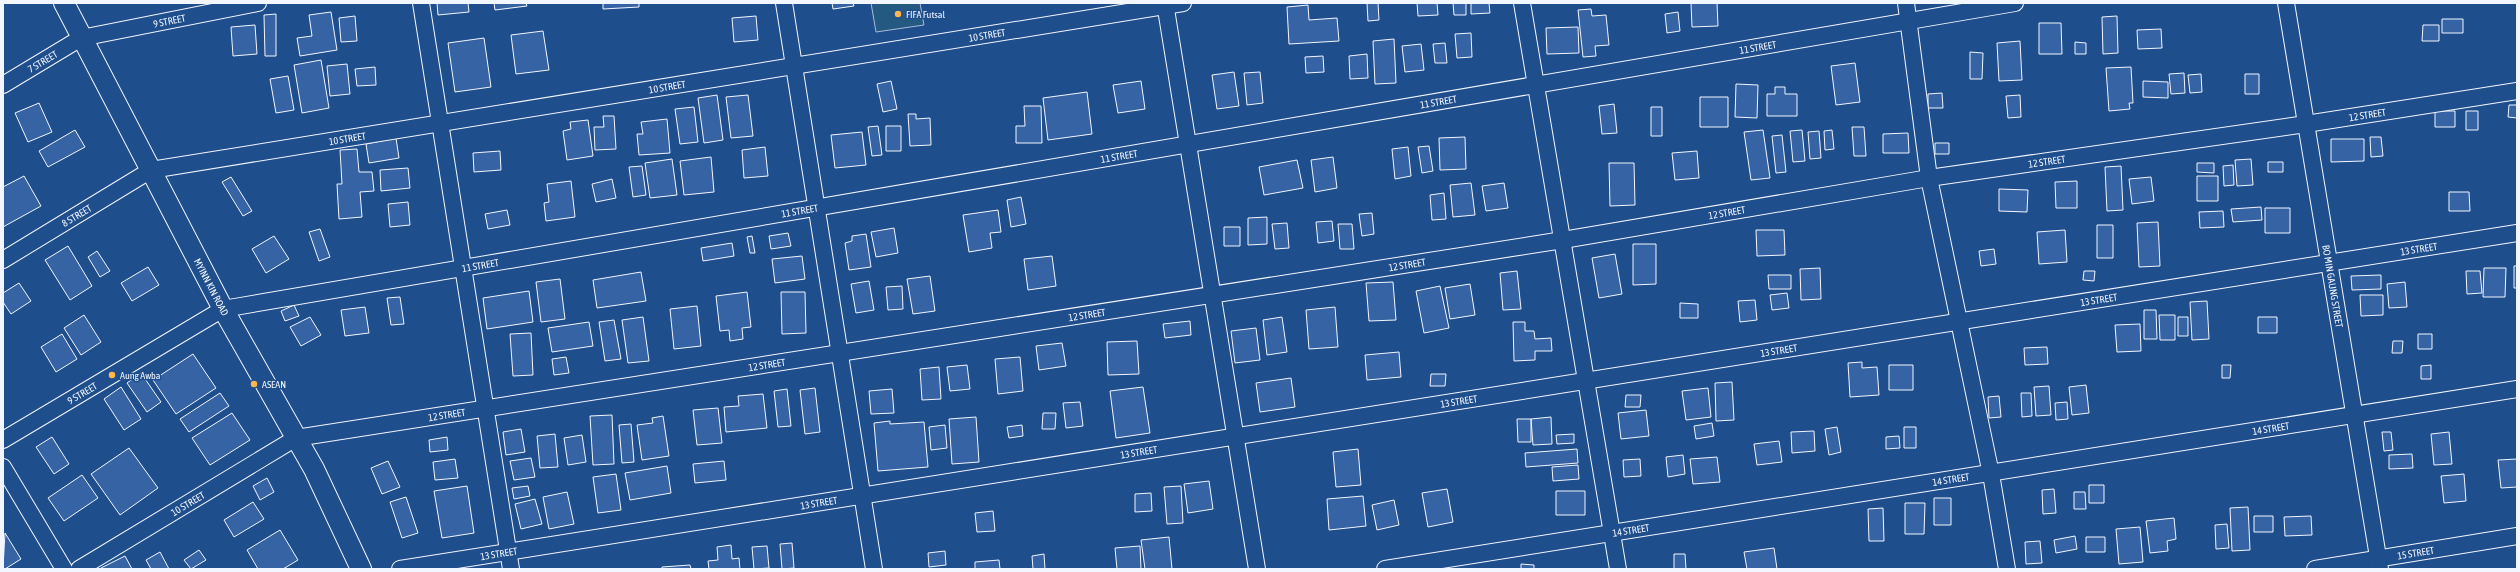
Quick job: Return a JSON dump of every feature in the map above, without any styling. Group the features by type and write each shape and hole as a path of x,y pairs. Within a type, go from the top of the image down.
{"street":[{"name":"MYINN KIN ROAD","path":"64,3 223,309 314,469 362,569"},
{"name":"9 STREET","path":"81,38 258,3"},
{"path":"421,3 511,569"},
{"path":"784,3 874,569"},
{"name":"10 STREET","path":"151,170 794,66 1165,4 1183,3"},
{"path":"1522,3 1618,569"},
{"path":"1906,3 1930,178 1961,321 1991,474 2007,569"},
{"name":"11 STREET","path":"223,309 2015,3"},
{"name":"BO MIN GAUNG STREET","path":"2286,3 2380,564"},
{"path":"1165,4 1257,569"},
{"name":"7 STREET","path":"3,85 81,38"},
{"name":"12 STREET","path":"296,438 1563,240 1930,178 2306,124 2517,91"},
{"name":"8 STREET","path":"3,260 151,170"},
{"name":"13 STREET","path":"400,569 1587,382 2517,233"},
{"name":"9 STREET","path":"3,440 223,309"},
{"name":"14 STREET","path":"1385,569 2355,417 2517,389"},
{"name":"10 STREET","path":"79,569 296,438"},
{"path":"3,466 64,569"},
{"name":"15 STREET","path":"2315,569 2380,564 2517,536"}],"shaded area":[{"name":"FIFA Futsal","path":"871,3 920,3 924,25 876,32"}],"building":[{"path":"437,3 468,3 469,12 438,15"},
{"path":"494,3 526,3 527,6 495,10"},
{"path":"603,3 639,3 639,7 603,9"},
{"path":"832,3 853,3 854,6 833,9"},
{"path":"1367,3 1378,3 1379,20 1368,21"},
{"path":"1417,3 1437,3 1438,15 1418,16"},
{"path":"1453,3 1466,3 1466,15 1454,15"},
{"path":"1471,3 1489,3 1490,13 1471,14"},
{"path":"1691,3 1717,3 1718,26 1692,27"},
{"path":"1308,5 1309,20 1337,18 1339,41 1289,44 1287,7"},
{"path":"1591,9 1592,16 1606,15 1609,45 1595,46 1596,56 1583,57 1578,10"},
{"path":"331,12 337,50 300,56 297,38 312,36 309,15"},
{"path":"1678,12 1680,31 1667,33 1665,14"},
{"path":"276,14 276,56 265,56 264,15"},
{"path":"355,16 357,41 341,42 339,18"},
{"path":"756,16 758,40 734,42 732,18"},
{"path":"2117,16 2118,53 2103,54 2102,17"},
{"path":"2442,19 2463,19 2463,33 2442,33"},
{"path":"2039,23 2061,23 2062,54 2039,54"},
{"path":"255,25 257,54 233,56 231,27"},
{"path":"2423,25 2439,25 2439,41 2422,41"},
{"path":"1578,27 1579,53 1547,54 1546,28"},
{"path":"2161,29 2162,48 2138,49 2137,30"},
{"path":"543,31 549,70 516,74 511,35"},
{"path":"1471,33 1472,57 1457,58 1455,34"},
{"path":"484,38 491,87 455,92 448,43"},
{"path":"1394,39 1396,83 1375,84 1373,41"},
{"path":"2020,41 2022,80 1999,81 1997,43"},
{"path":"2075,42 2086,43 2086,54 2075,54"},
{"path":"1445,43 1447,63 1435,63 1433,44"},
{"path":"1421,44 1424,70 1405,72 1402,46"},
{"path":"1970,52 1983,53 1982,79 1970,79"},
{"path":"1367,54 1368,78 1350,79 1349,56"},
{"path":"1323,56 1324,72 1306,73 1305,57"},
{"path":"321,60 329,108 302,113 294,65"},
{"path":"1855,63 1860,102 1836,105 1831,66"},
{"path":"347,64 350,94 330,96 327,66"},
{"path":"375,67 376,85 357,86 355,69"},
{"path":"2131,67 2133,103 2129,103 2130,109 2109,111 2106,68"},
{"path":"1234,72 1239,106 1217,109 1212,75"},
{"path":"1260,72 1263,103 1247,105 1244,73"},
{"path":"2184,73 2185,93 2171,94 2169,74"},
{"path":"2201,74 2202,92 2190,93 2188,75"},
{"path":"2245,74 2259,74 2259,94 2245,94"},
{"path":"288,76 294,110 276,113 270,79"},
{"path":"891,81 897,109 883,112 877,84"},
{"path":"1141,81 1145,109 1118,113 1113,85"},
{"path":"2143,81 2168,82 2168,98 2143,97"},
{"path":"1736,84 1758,85 1757,118 1735,117"},
{"path":"1775,87 1785,87 1785,94 1797,94 1797,116 1767,116 1767,94 1775,94"},
{"path":"1087,92 1092,134 1048,140 1043,98"},
{"path":"1942,93 1943,108 1928,108 1928,94"},
{"path":"717,95 723,140 704,143 698,98"},
{"path":"748,95 753,136 731,138 726,97"},
{"path":"2020,95 2021,117 2008,118 2006,96"},
{"path":"1700,97 1728,97 1728,127 1700,127"},
{"path":"39,103 52,132 28,142 15,113"},
{"path":"1614,104 1617,133 1602,134 1599,106"},
{"path":"2509,105 2517,105 2517,118 2508,117"},
{"path":"1024,106 1041,106 1042,143 1016,143 1016,126 1025,126"},
{"path":"694,107 698,142 680,144 675,109"},
{"path":"1651,107 1662,107 1662,136 1651,136"},
{"path":"2435,111 2455,111 2455,127 2435,127"},
{"path":"2466,111 2478,111 2478,130 2466,130"},
{"path":"908,114 916,114 916,119 930,118 931,145 910,146"},
{"path":"603,116 614,116 616,149 595,150 594,127 604,127"},
{"path":"667,119 670,153 639,155 637,134 643,134 641,122"},
{"path":"588,120 593,156 567,160 563,131 571,129 570,122"},
{"path":"878,126 882,155 872,156 868,127"},
{"path":"886,126 901,126 901,151 886,151"},
{"path":"1852,127 1864,127 1866,156 1854,156"},
{"path":"75,130 85,147 48,167 39,151"},
{"path":"1763,130 1770,178 1751,180 1744,132"},
{"path":"1802,130 1805,161 1793,162 1790,131"},
{"path":"1832,130 1834,149 1825,150 1824,131"},
{"path":"1819,131 1821,158 1810,159 1808,132"},
{"path":"862,132 866,165 835,168 831,135"},
{"path":"1908,133 1909,153 1883,153 1883,134"},
{"path":"1782,135 1786,172 1776,173 1772,136"},
{"path":"1465,137 1466,169 1440,170 1439,138"},
{"path":"2370,137 2381,137 2383,156 2371,157"},
{"path":"396,138 399,158 369,163 366,144"},
{"path":"2331,139 2364,139 2364,161 2331,162"},
{"path":"1935,143 1949,143 1949,154 1935,154"},
{"path":"1429,146 1433,171 1422,173 1418,147"},
{"path":"765,147 768,176 744,178 742,150"},
{"path":"1408,147 1411,176 1395,179 1392,149"},
{"path":"357,149 359,172 372,172 374,191 360,192 362,217 339,219 337,184 342,184 340,150"},
{"path":"500,151 501,170 474,172 473,153"},
{"path":"1697,151 1699,178 1675,180 1672,153"},
{"path":"711,157 714,192 684,195 680,161"},
{"path":"1333,157 1337,188 1315,192 1311,160"},
{"path":"672,159 677,195 650,198 645,163"},
{"path":"2251,159 2253,185 2237,186 2235,160"},
{"path":"1297,160 1303,188 1264,195 1259,167"},
{"path":"2268,162 2283,162 2283,172 2268,172"},
{"path":"1609,163 1634,163 1635,205 1610,206"},
{"path":"2197,163 2214,163 2214,173 2197,172"},
{"path":"2233,165 2234,185 2224,186 2223,166"},
{"path":"642,166 646,195 633,197 629,167"},
{"path":"2121,166 2123,210 2107,211 2105,167"},
{"path":"408,168 410,188 381,191 380,170"},
{"path":"24,176 41,206 3,227 3,187"},
{"path":"2197,176 2218,176 2218,201 2197,201"},
{"path":"231,177 252,211 243,216 222,182"},
{"path":"2151,177 2154,201 2132,204 2129,179"},
{"path":"612,179 616,198 596,202 592,184"},
{"path":"571,181 575,217 546,221 544,203 549,202 547,184"},
{"path":"2077,181 2077,208 2056,208 2055,182"},
{"path":"1471,183 1475,215 1453,217 1450,185"},
{"path":"1504,183 1508,208 1486,211 1482,186"},
{"path":"1999,189 2028,190 2027,212 1999,211"},
{"path":"2449,192 2469,192 2470,211 2449,211"},
{"path":"1444,193 1446,219 1432,220 1430,195"},
{"path":"1021,197 1026,224 1011,227 1007,200"},
{"path":"408,202 410,225 390,227 388,204"},
{"path":"2261,207 2262,220 2233,222 2231,209"},
{"path":"2265,208 2290,208 2290,233 2265,233"},
{"path":"507,210 510,225 488,229 485,214"},
{"path":"998,210 1001,232 990,233 992,248 969,252 963,215"},
{"path":"2223,211 2224,227 2200,228 2199,212"},
{"path":"1372,213 1374,234 1362,236 1359,214"},
{"path":"1267,217 1267,244 1248,245 1248,218"},
{"path":"1332,221 1334,241 1318,243 1316,222"},
{"path":"2158,222 2160,266 2139,267 2137,223"},
{"path":"1287,223 1289,248 1275,249 1272,224"},
{"path":"1338,224 1352,224 1354,249 1340,249"},
{"path":"2097,225 2113,225 2113,258 2097,258"},
{"path":"1224,227 1240,227 1240,246 1224,246"},
{"path":"894,228 898,253 876,257 871,232"},
{"path":"320,229 330,257 319,261 309,232"},
{"path":"1756,230 1784,230 1785,255 1757,256"},
{"path":"2065,230 2067,262 2039,264 2037,232"},
{"path":"788,233 791,246 771,249 769,236"},
{"path":"866,234 871,267 849,270 845,243 852,241 852,236"},
{"path":"274,236 289,259 266,273 252,249"},
{"path":"752,236 755,253 750,253 747,237"},
{"path":"732,243 734,256 703,261 701,248"},
{"path":"1633,244 1656,244 1656,284 1633,285"},
{"path":"68,246 92,286 70,300 45,260"},
{"path":"1994,249 1996,264 1981,266 1979,251"},
{"path":"97,251 110,271 100,277 88,257"},
{"path":"1615,254 1622,294 1599,298 1592,258"},
{"path":"802,256 805,279 775,283 772,259"},
{"path":"1052,256 1056,286 1028,290 1024,259"},
{"path":"2514,266 2517,266 2517,288 2514,288"},
{"path":"148,267 159,285 132,301 121,283"},
{"path":"1820,268 1821,299 1801,300 1800,269"},
{"path":"2484,268 2506,268 2505,297 2483,297"},
{"path":"1517,271 1521,309 1503,310 1500,273"},
{"path":"2084,271 2095,271 2094,281 2083,280"},
{"path":"2466,271 2480,271 2482,293 2467,294"},
{"path":"641,272 646,301 597,308 593,280"},
{"path":"1768,275 1791,275 1791,289 1769,289"},
{"path":"2381,275 2381,289 2352,290 2351,276"},
{"path":"930,276 935,311 913,314 907,279"},
{"path":"560,279 565,319 541,322 536,282"},
{"path":"869,281 874,310 856,313 851,284"},
{"path":"1393,282 1396,320 1369,321 1366,283"},
{"path":"2405,282 2407,307 2389,308 2387,284"},
{"path":"19,283 31,301 11,314 3,302 3,293"},
{"path":"1470,284 1475,315 1450,319 1445,288"},
{"path":"902,286 903,309 888,310 886,287"},
{"path":"1440,286 1449,328 1424,333 1416,291"},
{"path":"529,291 533,322 487,329 483,298"},
{"path":"747,292 751,327 742,328 743,339 730,341 729,330 720,331 716,296"},
{"path":"781,292 805,292 806,333 782,334"},
{"path":"1787,293 1789,308 1772,310 1770,295"},
{"path":"2360,295 2383,295 2383,315 2361,316"},
{"path":"400,297 404,324 391,325 387,298"},
{"path":"1755,300 1757,320 1740,322 1738,301"},
{"path":"2207,301 2209,339 2192,340 2190,302"},
{"path":"1680,303 1698,304 1698,318 1680,318"},
{"path":"294,305 299,316 285,321 281,311"},
{"path":"697,306 701,346 674,349 670,309"},
{"path":"365,307 369,333 345,336 341,310"},
{"path":"1335,307 1338,347 1309,349 1306,310"},
{"path":"2144,310 2156,310 2157,339 2144,339"},
{"path":"84,315 101,342 81,355 64,328"},
{"path":"2159,315 2175,315 2175,340 2160,340"},
{"path":"310,317 321,335 301,346 290,327"},
{"path":"643,317 649,361 628,363 622,320"},
{"path":"1282,317 1287,352 1267,355 1263,320"},
{"path":"2178,317 2188,317 2188,336 2178,336"},
{"path":"2258,317 2277,317 2277,333 2258,333"},
{"path":"614,320 621,359 605,361 599,322"},
{"path":"1190,321 1191,335 1165,338 1163,324"},
{"path":"589,322 593,346 552,352 548,328"},
{"path":"1513,322 1525,322 1525,331 1534,331 1535,339 1551,338 1552,351 1535,351 1535,360 1514,361"},
{"path":"2140,324 2141,351 2117,352 2115,325"},
{"path":"1256,328 1260,360 1235,363 1231,331"},
{"path":"531,333 533,375 513,376 510,334"},
{"path":"62,334 77,359 56,372 41,347"},
{"path":"2418,334 2432,334 2432,349 2418,349"},
{"path":"1137,341 1139,374 1108,375 1107,342"},
{"path":"2393,341 2403,341 2402,353 2392,353"},
{"path":"1062,343 1066,366 1039,370 1036,346"},
{"path":"2047,347 2048,364 2025,365 2024,348"},
{"path":"1399,352 1401,377 1367,380 1365,355"},
{"path":"193,354 216,388 176,414 153,380"},
{"path":"566,357 569,373 554,375 552,359"},
{"path":"1020,357 1023,391 998,394 995,359"},
{"path":"1862,362 1862,368 1877,367 1879,395 1850,397 1848,363"},
{"path":"967,365 970,389 950,391 947,367"},
{"path":"1889,365 1913,365 1913,390 1889,390"},
{"path":"2222,365 2231,365 2230,378 2222,378"},
{"path":"2431,365 2431,379 2421,379 2421,366"},
{"path":"939,367 941,399 922,400 920,369"},
{"path":"141,373 161,402 147,412 127,383"},
{"path":"1431,374 1446,374 1445,386 1430,386"},
{"path":"1291,378 1295,407 1260,412 1256,383"},
{"path":"1732,382 1734,420 1716,421 1715,383"},
{"path":"2086,385 2089,413 2072,415 2069,387"},
{"path":"2049,386 2051,415 2036,416 2034,387"},
{"path":"121,387 141,419 124,430 104,399"},
{"path":"1143,387 1150,433 1116,438 1110,391"},
{"path":"815,388 820,432 805,434 800,390"},
{"path":"1708,388 1711,417 1686,420 1682,391"},
{"path":"787,389 791,426 778,427 774,391"},
{"path":"892,389 894,413 871,414 869,391"},
{"path":"220,393 229,406 189,432 180,419"},
{"path":"2021,393 2031,393 2032,416 2022,417"},
{"path":"763,394 767,428 726,432 724,407 739,406 738,396"},
{"path":"1626,395 1641,395 1640,407 1625,407"},
{"path":"1999,396 2001,417 1989,418 1988,397"},
{"path":"1080,402 1083,426 1066,428 1063,403"},
{"path":"2067,402 2068,419 2056,420 2055,403"},
{"path":"718,408 722,443 697,445 693,410"},
{"path":"1646,410 1649,436 1621,439 1618,413"},
{"path":"232,413 250,440 210,465 192,438"},
{"path":"1043,413 1056,413 1055,429 1042,429"},
{"path":"612,415 614,464 593,465 590,416"},
{"path":"663,416 669,456 642,460 637,425 653,423 652,418"},
{"path":"976,417 979,462 952,464 949,419"},
{"path":"1551,417 1552,444 1533,445 1531,419"},
{"path":"1517,419 1531,419 1531,442 1518,442"},
{"path":"890,421 890,424 924,422 928,467 878,471 874,423"},
{"path":"1712,423 1714,436 1696,439 1694,426"},
{"path":"631,424 634,462 622,463 619,425"},
{"path":"945,425 947,448 931,450 929,427"},
{"path":"1022,425 1023,436 1009,438 1007,427"},
{"path":"1837,427 1841,452 1829,455 1825,429"},
{"path":"1904,427 1916,427 1916,448 1904,448"},
{"path":"521,429 525,452 506,455 503,432"},
{"path":"1814,431 1815,451 1792,453 1791,432"},
{"path":"2382,432 2391,432 2393,450 2384,451"},
{"path":"2449,432 2452,464 2434,465 2431,434"},
{"path":"555,434 558,467 540,468 537,436"},
{"path":"1574,434 1574,443 1557,444 1556,435"},
{"path":"582,435 586,462 568,465 564,438"},
{"path":"1899,436 1900,448 1886,449 1886,437"},
{"path":"52,437 69,464 54,474 36,447"},
{"path":"447,437 448,450 430,452 429,440"},
{"path":"1779,441 1782,462 1757,465 1754,444"},
{"path":"129,448 158,488 120,515 91,474"},
{"path":"1358,449 1361,485 1336,487 1333,452"},
{"path":"1577,449 1578,463 1526,467 1525,453"},
{"path":"2412,454 2413,468 2389,469 2389,455"},
{"path":"1683,455 1685,474 1668,477 1666,457"},
{"path":"1717,457 1720,482 1693,484 1690,459"},
{"path":"531,458 535,477 514,480 510,461"},
{"path":"455,459 458,478 435,480 433,462"},
{"path":"1640,459 1641,476 1624,477 1623,460"},
{"path":"2517,459 2517,487 2501,488 2498,460"},
{"path":"388,461 400,487 382,494 371,468"},
{"path":"724,461 726,480 695,483 693,464"},
{"path":"1578,465 1579,479 1553,481 1552,467"},
{"path":"667,466 671,493 630,500 625,473"},
{"path":"616,474 621,510 598,513 593,477"},
{"path":"2464,474 2466,501 2444,503 2441,476"},
{"path":"82,475 98,498 64,521 48,498"},
{"path":"267,478 274,492 260,500 253,486"},
{"path":"1209,481 1213,509 1188,513 1184,484"},
{"path":"2089,485 2104,485 2104,503 2089,503"},
{"path":"467,486 474,533 442,538 434,491"},
{"path":"528,486 530,496 514,499 512,488"},
{"path":"1181,486 1183,523 1167,524 1164,487"},
{"path":"1447,489 1453,522 1428,527 1422,493"},
{"path":"2054,489 2056,513 2043,514 2042,490"},
{"path":"1556,491 1585,491 1585,515 1556,515"},
{"path":"567,492 574,524 549,529 543,497"},
{"path":"2074,492 2085,492 2086,509 2074,509"},
{"path":"1151,493 1152,511 1135,512 1135,494"},
{"path":"1363,496 1366,526 1329,530 1327,499"},
{"path":"406,497 418,533 402,538 390,502"},
{"path":"1934,498 1951,498 1951,525 1934,525"},
{"path":"535,499 542,524 521,529 515,504"},
{"path":"1394,500 1399,525 1377,530 1372,505"},
{"path":"253,502 264,519 234,537 224,520"},
{"path":"1905,503 1925,503 1924,534 1905,534"},
{"path":"2248,507 2250,550 2232,551 2230,508"},
{"path":"1883,508 1884,541 1869,541 1868,509"},
{"path":"993,511 995,531 977,532 975,513"},
{"path":"2254,516 2273,516 2273,532 2254,532"},
{"path":"2311,516 2312,535 2285,536 2284,517"},
{"path":"2174,518 2176,539 2167,541 2168,551 2150,553 2146,521"},
{"path":"2227,524 2229,548 2216,549 2215,525"},
{"path":"2140,527 2143,562 2119,564 2116,529"},
{"path":"280,530 298,560 283,569 258,569 247,550"},
{"path":"5,533 21,559 5,569 3,568"},
{"path":"2075,536 2077,549 2056,553 2054,540"},
{"path":"1169,537 1172,569 1145,569 1141,540"},
{"path":"2086,537 2105,537 2105,552 2086,552"},
{"path":"2040,541 2042,563 2026,564 2025,542"},
{"path":"792,543 794,568 782,569 780,544"},
{"path":"731,545 732,559 739,558 740,569 709,569 708,561 718,560 717,547"},
{"path":"767,546 769,568 754,569 752,547"},
{"path":"1140,546 1141,569 1117,569 1115,548"},
{"path":"1774,548 1777,569 1747,569 1744,552"},
{"path":"199,550 206,560 191,569 184,560"},
{"path":"945,551 946,565 929,567 928,553"},
{"path":"160,552 169,569 151,569 146,560"},
{"path":"1044,554 1045,569 1033,569 1032,556"},
{"path":"1674,554 1685,554 1686,569 1674,569"},
{"path":"125,556 132,569 101,568"},
{"path":"999,560 1000,569 975,569 975,562"},
{"path":"1521,564 1534,565 1534,569 1521,569"},
{"path":"690,565 691,569 662,569 662,567"}],"place":[{"name":"FIFA Futsal","path":"898,14"},
{"name":"Aung Awba","path":"112,375"},
{"name":"ASEAN","path":"254,384"}]}
